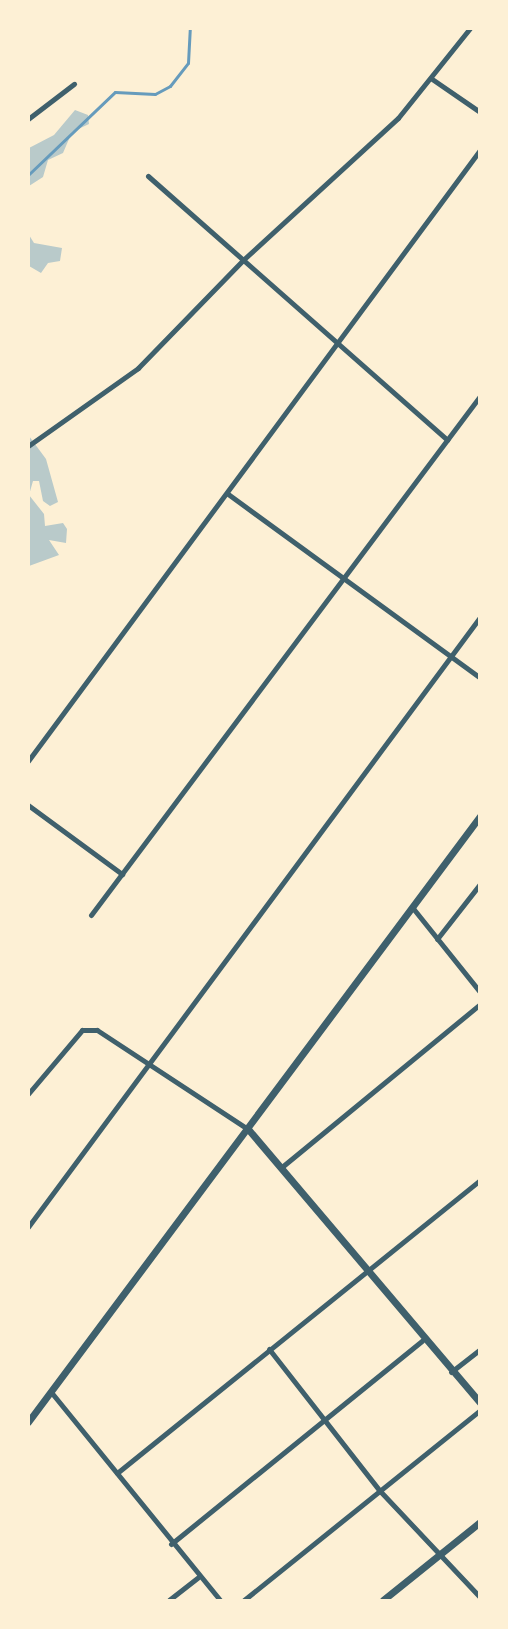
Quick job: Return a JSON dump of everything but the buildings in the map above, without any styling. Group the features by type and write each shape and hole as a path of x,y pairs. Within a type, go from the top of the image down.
{"street":[{"path":"28,446 138,368 243,260 390,125 432,79 470,28"},
{"path":"432,79 480,112"},
{"path":"28,120 74,84"},
{"path":"28,761 228,494 480,150"},
{"path":"148,176 447,440"},
{"path":"91,915 480,396"},
{"path":"228,494 480,678"},
{"path":"28,1227 480,617"},
{"path":"28,805 122,874"},
{"path":"28,1422 480,816"},
{"path":"437,939 480,884"},
{"path":"412,908 480,992"},
{"path":"283,1166 480,1004"},
{"path":"28,1094 82,1029 97,1030 147,1068 248,1129 283,1166 422,1341 480,1402"},
{"path":"117,1473 269,1349 369,1272 480,1180"},
{"path":"171,1544 422,1341"},
{"path":"269,1349 380,1491 480,1597"},
{"path":"451,1372 480,1349"},
{"path":"51,1392 171,1544 220,1600"},
{"path":"244,1600 480,1410"},
{"path":"383,1600 480,1522"},
{"path":"169,1600 198,1577"}],"shaded area":[{"path":"75,110 88,115 89,124 72,132 63,153 48,160 43,177 29,186 29,148 54,135"},
{"path":"29,235 34,243 62,248 60,261 48,263 41,273 29,266"},
{"path":"29,436 46,459 58,502 50,506 43,501 39,481 33,481 29,495"},
{"path":"29,495 44,514 45,526 63,523 67,529 66,543 49,540 59,555 29,566"}],"waterway":[{"path":"28,175 115,92 155,94 170,86 188,63 190,28"}]}
